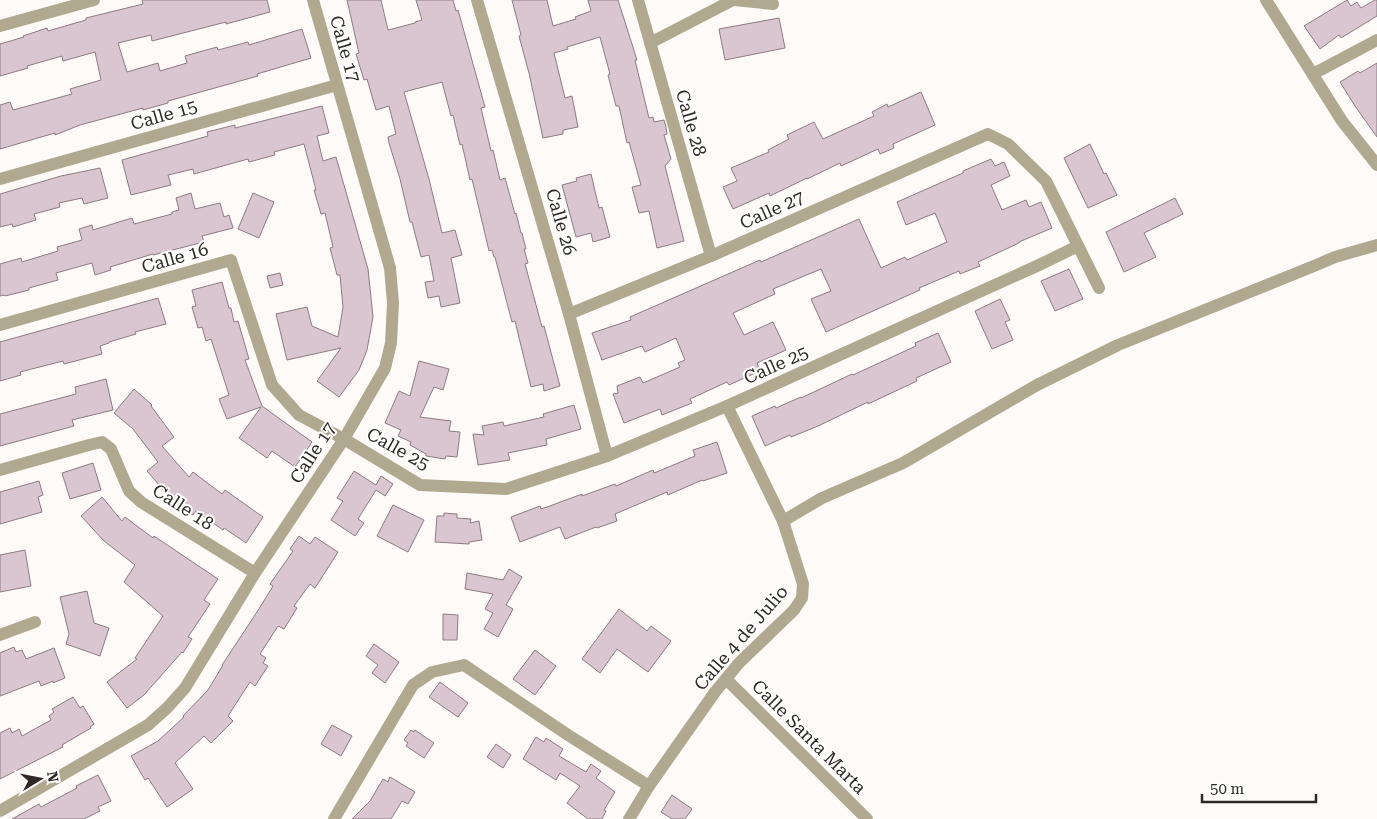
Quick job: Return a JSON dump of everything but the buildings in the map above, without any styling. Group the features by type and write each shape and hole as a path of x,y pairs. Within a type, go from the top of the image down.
{"street":[{"path":"0,26 94,0"},
{"name":"Calle 17","path":"0,811 148,725 185,688 255,573 344,439 385,368 391,344 394,303 390,268 313,0"},
{"name":"Calle 26","path":"478,0 569,314 607,456"},
{"name":"Calle 28","path":"638,0 711,256"},
{"path":"650,42 733,0 773,4"},
{"path":"1266,0 1342,121 1377,165"},
{"path":"1313,74 1377,40"},
{"name":"Calle 15","path":"0,179 337,85"},
{"name":"Calle 27","path":"569,314 711,256 988,134 1008,144 1046,181 1078,246"},
{"path":"727,406 782,521 822,498 903,464 1037,385 1118,345 1314,266 1377,245"},
{"path":"1078,246 1099,288"},
{"name":"Calle 25","path":"344,439 420,485 506,489 607,456 727,406 1078,246"},
{"name":"Calle 16","path":"0,325 231,260 272,385 298,415 344,439"},
{"name":"Calle 18","path":"0,470 102,442 111,449 129,491 141,502 255,573"},
{"name":"Calle 4 de Julio","path":"630,819 649,786 726,679 739,663 794,610 802,598 804,584 782,521"},
{"path":"0,635 35,622"},
{"path":"334,819 413,685 432,672 464,665 568,735 649,786"},
{"name":"Calle Santa Marta","path":"726,679 867,819"}]}
